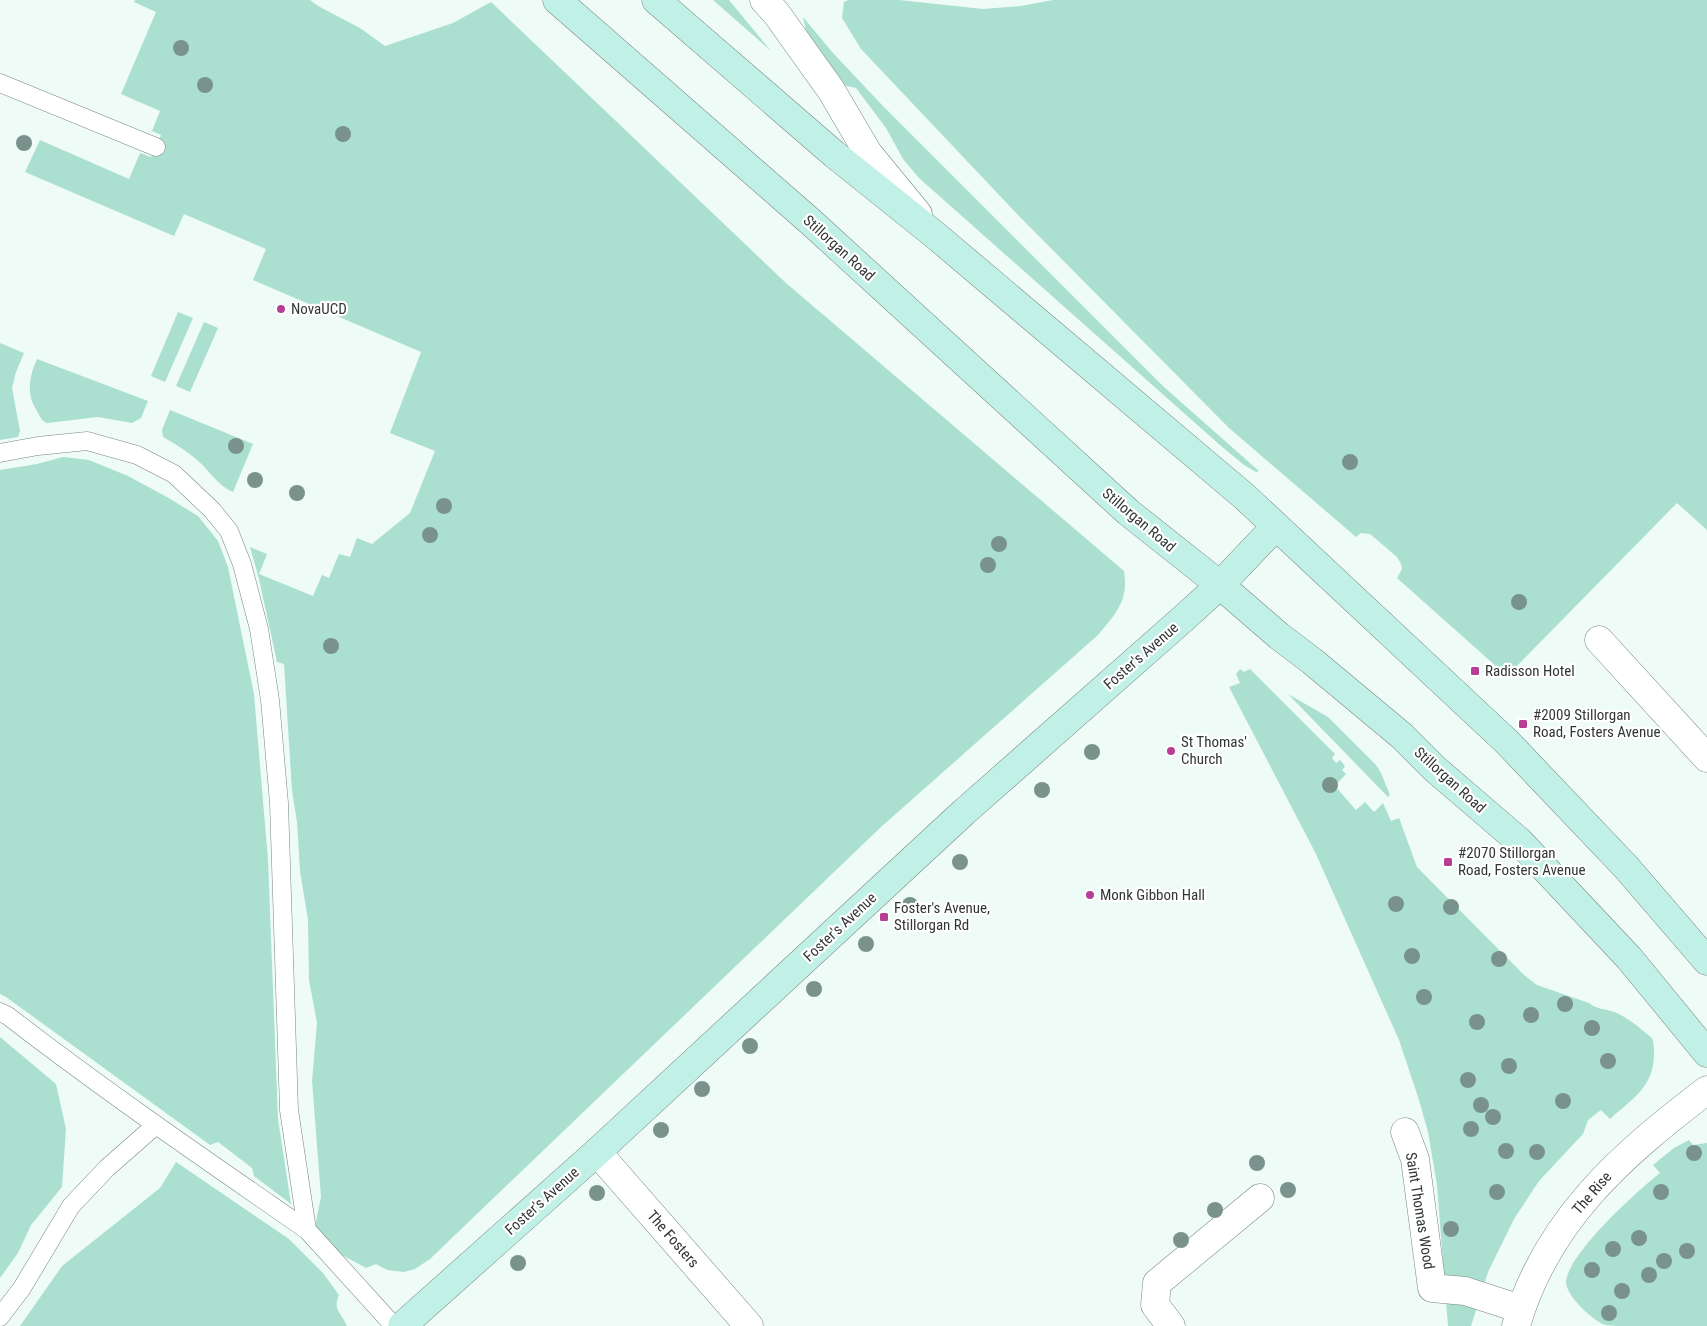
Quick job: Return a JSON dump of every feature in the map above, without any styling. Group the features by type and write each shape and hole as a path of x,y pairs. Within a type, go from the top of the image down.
{"main road":[{"name":"Stillorgan Road","path":"557,0 812,223 1128,512 1220,585 1279,636 1402,736 1435,769 1519,841 1629,958 1707,1053"},
{"path":"656,0 834,154 935,235 1245,497 1507,742 1697,940 1707,960"},
{"name":"Foster's Avenue","path":"402,1326 597,1152 964,812 1186,617 1220,585 1276,526"}],"street":[{"path":"777,4 868,153 935,235"},
{"path":"1599,640 1707,758"},
{"name":"The Rise","path":"1519,1317 1526,1294 1547,1252 1584,1199 1625,1157 1707,1090"},
{"name":"Saint Thomas Wood","path":"1405,1132 1415,1159 1432,1288 1465,1291 1519,1317"},
{"name":"The Fosters","path":"597,1152 749,1326"},
{"path":"1171,1326 1155,1305 1157,1283 1260,1198"}],"lane":[{"path":"0,83 156,147"},
{"path":"0,453 38,446 87,442 137,455 174,474 230,530 242,564 259,629 270,700 279,803 290,1110 307,1230"},
{"path":"0,1012 8,1016 72,1066 307,1230 394,1326"},
{"path":"0,1317 22,1288 71,1206 107,1168 156,1125"}],"green space":[{"path":"135,0 310,0 360,28 385,46 453,23 491,2 786,283 1124,571 1125,590 1120,606 1098,635 881,827 430,1259 415,1269 404,1272 387,1270 376,1264 366,1268 342,1255 315,1226 321,1197 312,1081 317,1023 309,980 308,920 300,871 297,822 292,791 284,664 277,662 250,547 267,554 259,574 313,596 322,575 329,578 339,554 350,557 357,538 372,544 410,513 435,451 390,433 421,352 253,280 266,249 184,214 174,236 25,172 40,140 129,179 140,153 151,157 161,135 152,131 160,111 121,94 156,12 134,2"},
{"path":"713,0 729,0 771,51"},
{"path":"848,0 899,0 983,9 1021,6 1053,0 1707,0 1707,530 1677,503 1507,676 1397,578 1402,569 1397,557 1370,534 1361,533 1356,537 1229,428 1018,215 861,49 842,18 844,2"},
{"path":"803,17 833,53 882,105 1164,387 1259,471 1256,472 1244,465 1221,446 919,178 903,159 886,128 856,88 842,85 808,40"},
{"path":"178,312 193,318 165,382 151,376"},
{"path":"204,322 218,328 190,392 176,386"},
{"path":"0,343 24,353 12,388 20,431 18,437 0,440"},
{"path":"37,359 148,401 141,418 132,423 98,417 45,422 34,405 30,392 32,372"},
{"path":"170,410 253,444 233,492 228,490 193,457 163,437 162,430"},
{"path":"63,457 89,460 128,476 198,516 218,541 228,567 254,694 268,860 278,1119 291,1204 254,1176 252,1168 218,1142 210,1145 0,994 0,470 37,464"},
{"path":"1240,669 1244,672 1250,669 1335,754 1332,758 1336,763 1340,760 1345,766 1342,770 1346,774 1335,786 1356,810 1365,802 1374,812 1383,803 1391,821 1399,818 1417,867 1524,975 1537,985 1619,1014 1636,1025 1653,1040 1653,1065 1646,1084 1634,1098 1610,1119 1601,1110 1588,1120 1583,1134 1539,1181 1514,1219 1488,1272 1471,1326 1448,1326 1437,1185 1428,1132 1399,1040 1315,852 1229,687 1240,683 1236,674"},
{"path":"1288,694 1328,717 1376,765 1390,795 1388,797"},
{"path":"0,1037 56,1084 66,1129 62,1187 31,1225 18,1253 0,1278"},
{"path":"1689,1140 1693,1145 1707,1143 1707,1326 1605,1325 1587,1313 1574,1300 1566,1281 1570,1269 1591,1239 1606,1223 1660,1173 1653,1165 1674,1148"},
{"path":"176,1162 289,1239 323,1273 339,1295 337,1308 347,1326 20,1326 62,1266 160,1188"}],"place":[{"name":"NovaUCD","path":"281,309"},
{"name":"Radisson Hotel","path":"1475,671"},
{"name":"#2009 Stillorgan Road, Fosters Avenue","path":"1523,724"},
{"name":"St Thomas' Church","path":"1171,751"},
{"name":"#2070 Stillorgan Road, Fosters Avenue","path":"1448,862"},
{"name":"Monk Gibbon Hall","path":"1090,895"},
{"name":"Foster's Avenue, Stillorgan Rd","path":"884,917"}]}
